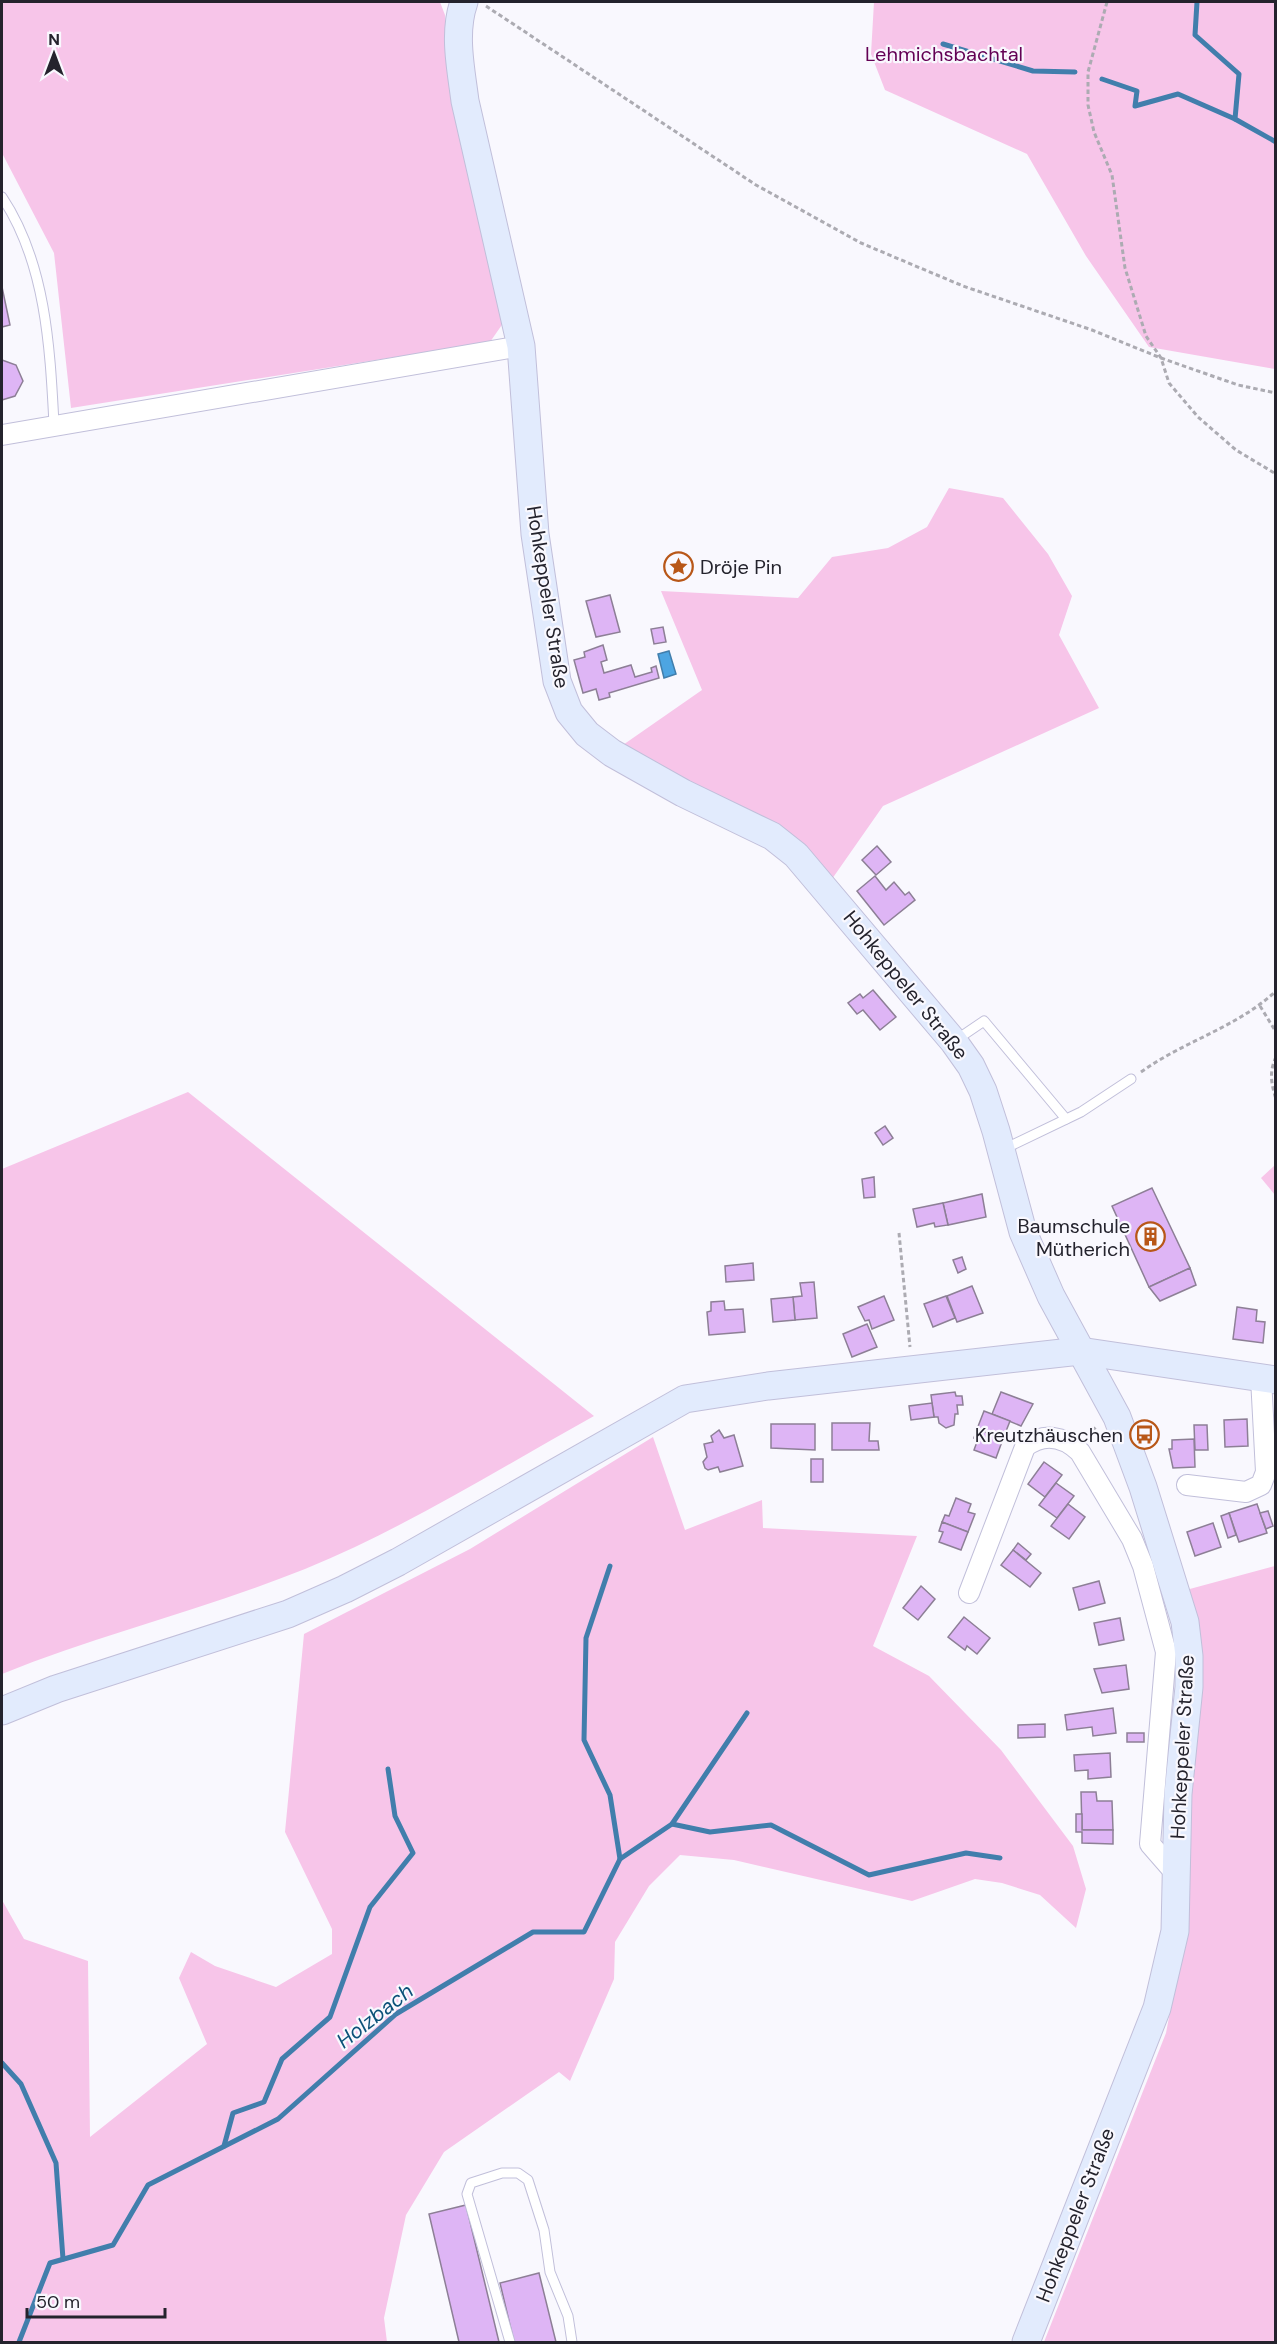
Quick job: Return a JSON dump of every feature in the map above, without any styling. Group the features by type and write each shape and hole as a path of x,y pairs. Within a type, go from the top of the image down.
{"street":[{"name":"Hohkeppeler Straße","path":"458,10 460,60 465,101 521,346 536,534 557,681 569,712 587,734 612,753 683,793 772,836 796,855 954,1042 971,1066 983,1091 1023,1232 1051,1296 1117,1417 1143,1487 1185,1622 1189,1656 1189,1688 1178,1794 1177,1875 1171,1953 1157,2008 1026,2343"},
{"path":"2,435 54,424 521,346"},
{"path":"2,1711 56,1689 288,1614 345,1589 398,1562 685,1399 912,1369 1080,1352 1268,1379 1266,1472 1261,1485 1246,1492 1187,1485"},
{"path":"969,1593 1025,1447 1047,1437 1070,1442 1080,1452 1132,1539 1143,1566 1166,1652 1150,1844 1177,1875"}],"lane":[{"path":"2,197 34,267 50,341 54,424"},
{"path":"954,1042 984,1021 1066,1119"},
{"path":"1001,1150 1066,1119 1114,1092 1131,1079"},
{"path":"510,2343 466,2194 471,2183 502,2173 518,2173 528,2180 544,2230 550,2272 568,2316 572,2343"}],"path":[{"path":"480,2 756,185 861,243 932,273 1092,330 1161,358 1238,385 1275,393"},
{"path":"1107,2 1088,72 1088,105 1094,132 1116,193 1125,268 1146,336 1161,358 1169,383 1198,417 1236,450 1275,474"},
{"path":"1131,1079 1155,1062 1231,1024 1260,1006 1275,992"},
{"path":"1260,1006 1275,1032"},
{"path":"1275,1057 1270,1068 1275,1099"},
{"path":"900,1233 912,1369"}],"green space":[{"path":"2,2 440,2 445,15 449,67 506,319 490,342 71,408 54,253 2,153"},
{"name":"Lehmichsbachtal","path":"874,2 1275,2 1275,369 1149,347 1086,256 1027,154 885,90 871,54"},
{"path":"949,488 1003,498 1048,554 1072,596 1059,635 1099,708 883,806 832,879 620,747 702,690 661,591 798,598 832,557 888,548 927,527"},
{"path":"188,1092 594,1416 416,1516 312,1566 224,1599 90,1642 2,1674 2,1169"},
{"path":"1275,1165 1275,1195 1261,1178"},
{"path":"653,1437 685,1530 762,1500 763,1528 917,1536 873,1646 929,1676 1001,1750 1073,1846 1086,1889 1076,1928 1040,1895 1002,1883 975,1879 912,1901 734,1860 680,1855 649,1886 615,1942 614,1979 570,2081 559,2072 444,2152 406,2215 384,2318 387,2342 2,2342 2,1900 24,1939 88,1961 90,2137 207,2044 179,1978 191,1952 215,1966 276,1987 332,1954 332,1929 285,1832 304,1634 470,1549"},
{"path":"1275,1566 1275,2342 1044,2342 1166,2033 1183,1944 1186,1590"}],"water":[{"path":"669,651 676,674 664,678 658,654"}],"building":[{"path":"2,287 10,325 2,327"},
{"path":"2,360 16,365 23,381 15,396 2,400"},
{"path":"610,595 620,632 596,637 586,601"},
{"path":"663,627 666,642 654,644 651,629"},
{"path":"603,645 607,660 601,662 604,673 631,665 635,677 652,672 651,668 656,666 659,678 609,693 610,697 599,700 596,689 583,693 574,660 585,657 584,652"},
{"path":"877,846 891,862 876,875 862,860"},
{"path":"875,876 886,890 894,882 905,895 909,892 915,900 884,925 857,891"},
{"path":"873,990 896,1017 880,1030 863,1010 857,1014 848,1003 860,994 863,998"},
{"path":"885,1126 893,1138 883,1145 875,1133"},
{"path":"874,1177 875,1197 864,1198 862,1179"},
{"name":"Baumschule Mütherich","path":"1152,1188 1190,1268 1149,1287 1112,1206"},
{"path":"982,1194 986,1217 948,1225 943,1203"},
{"path":"943,1203 948,1225 935,1227 934,1223 917,1227 913,1209"},
{"path":"962,1257 966,1269 958,1273 953,1260"},
{"path":"753,1263 754,1280 726,1282 725,1266"},
{"path":"1190,1268 1196,1285 1160,1301 1149,1287"},
{"path":"814,1282 817,1318 795,1320 793,1297 802,1296 800,1283"},
{"path":"972,1286 983,1313 957,1322 947,1296"},
{"path":"884,1296 894,1320 872,1329 869,1320 865,1321 858,1307"},
{"path":"946,1296 955,1318 933,1327 924,1304"},
{"path":"793,1297 795,1320 773,1322 771,1299"},
{"path":"724,1301 725,1310 743,1309 745,1332 709,1335 707,1312 711,1311 711,1302"},
{"path":"1237,1307 1257,1310 1256,1321 1265,1322 1263,1343 1233,1339"},
{"path":"867,1324 877,1347 852,1357 843,1334"},
{"path":"955,1392 956,1396 962,1396 963,1405 957,1405 958,1414 955,1414 954,1425 946,1428 939,1423 938,1417 934,1417 931,1395"},
{"path":"1001,1392 1033,1404 1021,1426 992,1414"},
{"path":"932,1403 934,1417 911,1420 909,1406"},
{"path":"984,1411 1010,1421 1003,1439 977,1429"},
{"path":"1247,1419 1248,1446 1225,1447 1224,1420"},
{"path":"832,1423 870,1423 869,1441 878,1441 879,1450 832,1450"},
{"path":"771,1424 815,1424 815,1450 771,1448"},
{"path":"1194,1425 1207,1425 1208,1450 1195,1450"},
{"path":"977,1429 1003,1439 996,1458 974,1450 978,1439 974,1438"},
{"path":"719,1430 724,1438 734,1435 743,1466 720,1472 718,1467 708,1470 705,1468 703,1462 707,1457 704,1444 713,1442 711,1436"},
{"path":"1194,1439 1195,1467 1173,1468 1169,1449 1172,1449 1172,1440"},
{"path":"811,1459 823,1459 823,1482 811,1482"},
{"path":"1044,1462 1062,1475 1045,1497 1028,1484"},
{"path":"1056,1483 1074,1496 1057,1518 1039,1505"},
{"path":"956,1498 971,1504 968,1512 975,1514 968,1532 942,1522 945,1515 949,1516"},
{"path":"1068,1504 1085,1517 1069,1539 1051,1526"},
{"path":"1257,1504 1267,1533 1239,1542 1229,1513"},
{"path":"1268,1511 1273,1526 1266,1529 1260,1513"},
{"path":"1229,1513 1236,1535 1228,1538 1221,1516"},
{"path":"942,1522 968,1532 961,1550 939,1542 943,1532 939,1531"},
{"path":"1213,1523 1221,1547 1195,1556 1187,1532"},
{"path":"1018,1543 1031,1554 1026,1560 1013,1550"},
{"path":"1013,1550 1041,1573 1030,1587 1001,1565"},
{"path":"1099,1581 1105,1603 1079,1610 1073,1588"},
{"path":"921,1586 935,1599 918,1620 903,1608"},
{"path":"964,1617 990,1638 977,1654 967,1646 965,1650 948,1637"},
{"path":"1120,1618 1124,1640 1099,1645 1094,1623"},
{"path":"1126,1665 1129,1689 1102,1693 1094,1669"},
{"path":"1113,1708 1116,1733 1093,1736 1092,1727 1067,1730 1065,1715"},
{"path":"1045,1724 1045,1737 1018,1738 1018,1725"},
{"path":"1127,1733 1144,1733 1144,1742 1127,1742"},
{"path":"1110,1753 1111,1777 1088,1779 1088,1770 1075,1771 1074,1755"},
{"path":"1081,1792 1096,1792 1097,1801 1112,1801 1113,1830 1082,1830"},
{"path":"1076,1814 1082,1814 1082,1830 1113,1830 1113,1844 1082,1843 1082,1832 1076,1832"},
{"path":"466,2205 499,2342 459,2342 429,2214"},
{"path":"539,2273 556,2342 514,2342 500,2283"}],"waterway":[{"path":"1197,2 1195,35 1239,74 1235,119 1276,142"},
{"path":"943,44 1033,71 1075,72"},
{"path":"1102,79 1137,91 1135,106 1178,94 1235,119"},
{"path":"610,1566 586,1638 584,1740 610,1795 620,1859"},
{"name":"Holzbach","path":"19,2342 50,2263 113,2245 148,2185 278,2119 396,2014 533,1932 584,1932 620,1859 672,1824 747,1713"},
{"path":"224,2146 233,2113 264,2102 282,2059 330,2017 370,1907 413,1853 395,1816 388,1769"},
{"path":"672,1824 710,1832 771,1825 869,1875 966,1853 1000,1858"},
{"path":"2,2063 21,2084 56,2163 63,2259"}],"place":[{"name":"Dröje Pin","path":"679,567"},
{"name":"Baumschule Mütherich","path":"1151,1237"},
{"name":"Kreutzhäuschen","path":"1144,1435"}]}
